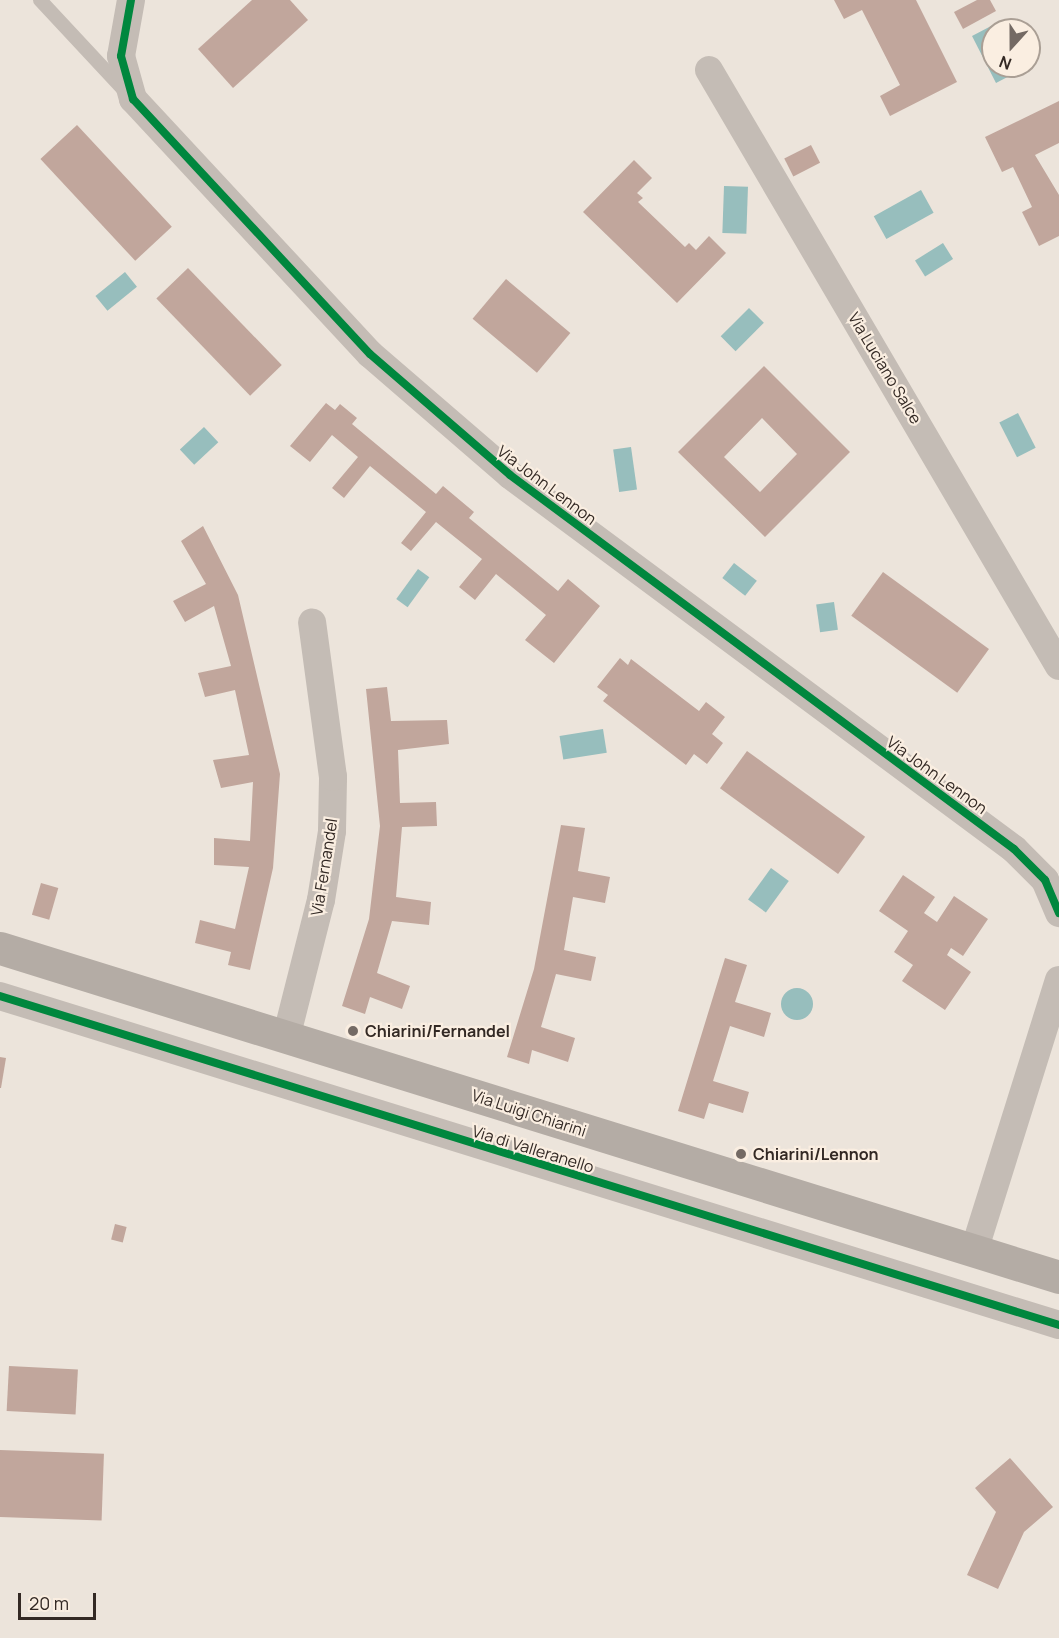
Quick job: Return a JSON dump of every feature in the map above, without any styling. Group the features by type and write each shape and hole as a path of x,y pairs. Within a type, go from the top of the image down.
{"street":[{"name":"Via John Lennon","path":"132,0 121,56 133,99 334,318 428,407 623,560 1014,849 1054,882 1059,913"},
{"name":"Via Luciano Salce","path":"709,70 1059,666"},
{"name":"Via Fernandel","path":"286,1038 321,900 332,831 333,777 312,622"},
{"name":"Via Luigi Chiarini","path":"0,948 1059,1277"},
{"path":"974,1251 1059,980"},
{"name":"Via di Valleranello","path":"0,996 1059,1325"}],"lane":[{"path":"40,0 133,99"}],"water":[{"path":"981,31 981,54 972,36"},
{"path":"993,78 1006,78 996,83"},
{"path":"724,186 748,187 746,234 722,233"},
{"path":"921,190 934,213 886,239 874,216"},
{"path":"943,243 953,259 925,277 915,260"},
{"path":"125,272 137,287 107,311 95,296"},
{"path":"749,308 764,323 736,351 721,336"},
{"path":"1018,413 1036,448 1017,457 999,423"},
{"path":"204,427 218,442 194,465 180,450"},
{"path":"631,447 637,490 619,492 613,450"},
{"path":"734,563 757,581 745,596 722,578"},
{"path":"418,569 429,577 408,607 396,599"},
{"path":"834,602 838,630 820,632 816,605"},
{"path":"603,729 607,753 563,760 560,736"},
{"path":"771,868 789,881 766,912 748,900"},
{"path":"797,988 808,993 813,1004 808,1015 797,1020 786,1015 781,1004 786,993"}],"building":[{"path":"252,0 290,0 308,20 233,88 198,49"},
{"path":"834,0 916,0 957,82 890,116 880,96 900,85 862,10 844,19"},
{"path":"977,0 990,0 996,11 963,29 954,12"},
{"path":"1059,101 1059,143 1035,155 1059,195 1059,236 1039,246 1022,212 1032,207 1013,167 1002,172 985,137"},
{"path":"77,125 172,227 135,261 40,159"},
{"path":"811,145 820,163 793,176 784,159"},
{"path":"634,160 652,178 637,193 643,198 638,202 685,247 689,243 696,250 709,236 726,253 677,303 583,212"},
{"path":"188,268 282,365 250,396 156,299"},
{"path":"506,279 570,333 537,373 473,319"},
{"path":"764,366 850,452 765,537 678,452","holes":["762,418 797,454 760,492 724,457"]},
{"path":"326,403 335,410 340,404 357,418 352,424 436,494 443,486 474,512 469,518 558,591 568,579 600,606 554,663 525,640 546,615 496,574 475,600 459,587 482,559 436,522 411,551 401,543 426,512 370,466 344,498 332,488 358,457 332,435 310,462 290,446"},
{"path":"203,526 238,595 280,774 273,868 250,970 228,965 231,952 195,943 200,920 235,929 249,867 214,865 214,838 250,841 253,782 221,788 213,760 249,755 235,690 205,697 198,673 231,666 214,606 185,622 173,601 206,584 181,541"},
{"path":"883,572 989,649 957,693 851,616"},
{"path":"620,658 628,665 631,659 699,711 706,702 725,717 712,734 723,743 707,764 694,754 686,765 603,701 608,695 597,687"},
{"path":"387,687 391,721 447,720 449,744 398,750 400,803 436,802 437,826 402,827 396,897 431,902 429,925 392,921 377,973 410,986 402,1009 370,997 365,1014 342,1006 369,919 380,826 366,689"},
{"path":"747,751 865,837 838,874 720,788"},
{"path":"561,825 585,828 578,871 610,877 605,903 573,897 564,950 596,957 591,981 556,974 541,1027 575,1038 568,1062 532,1050 529,1064 507,1057 534,969"},
{"path":"903,875 935,897 924,913 937,922 954,896 988,919 963,956 951,948 947,955 971,972 945,1010 902,981 913,965 894,952 908,931 879,911"},
{"path":"41,883 58,888 49,920 32,915"},
{"path":"725,958 747,965 735,1002 771,1013 764,1037 730,1026 713,1081 749,1092 743,1113 709,1103 704,1119 678,1111"},
{"path":"0,1057 6,1058 1,1088 0,1088"},
{"path":"115,1224 127,1227 123,1242 111,1240"},
{"path":"9,1366 78,1370 76,1415 7,1411"},
{"path":"0,1450 104,1454 102,1521 0,1517"},
{"path":"1010,1458 1053,1507 1024,1532 998,1589 967,1575 996,1512 975,1488"}],"cycle path":[{"path":"131,0 121,56 133,99 370,354 510,475 1014,849 1045,880 1059,913"},
{"path":"0,996 1059,1325"}],"place":[{"name":"Chiarini/Fernandel","path":"353,1031"},
{"name":"Chiarini/Lennon","path":"741,1154"}]}
